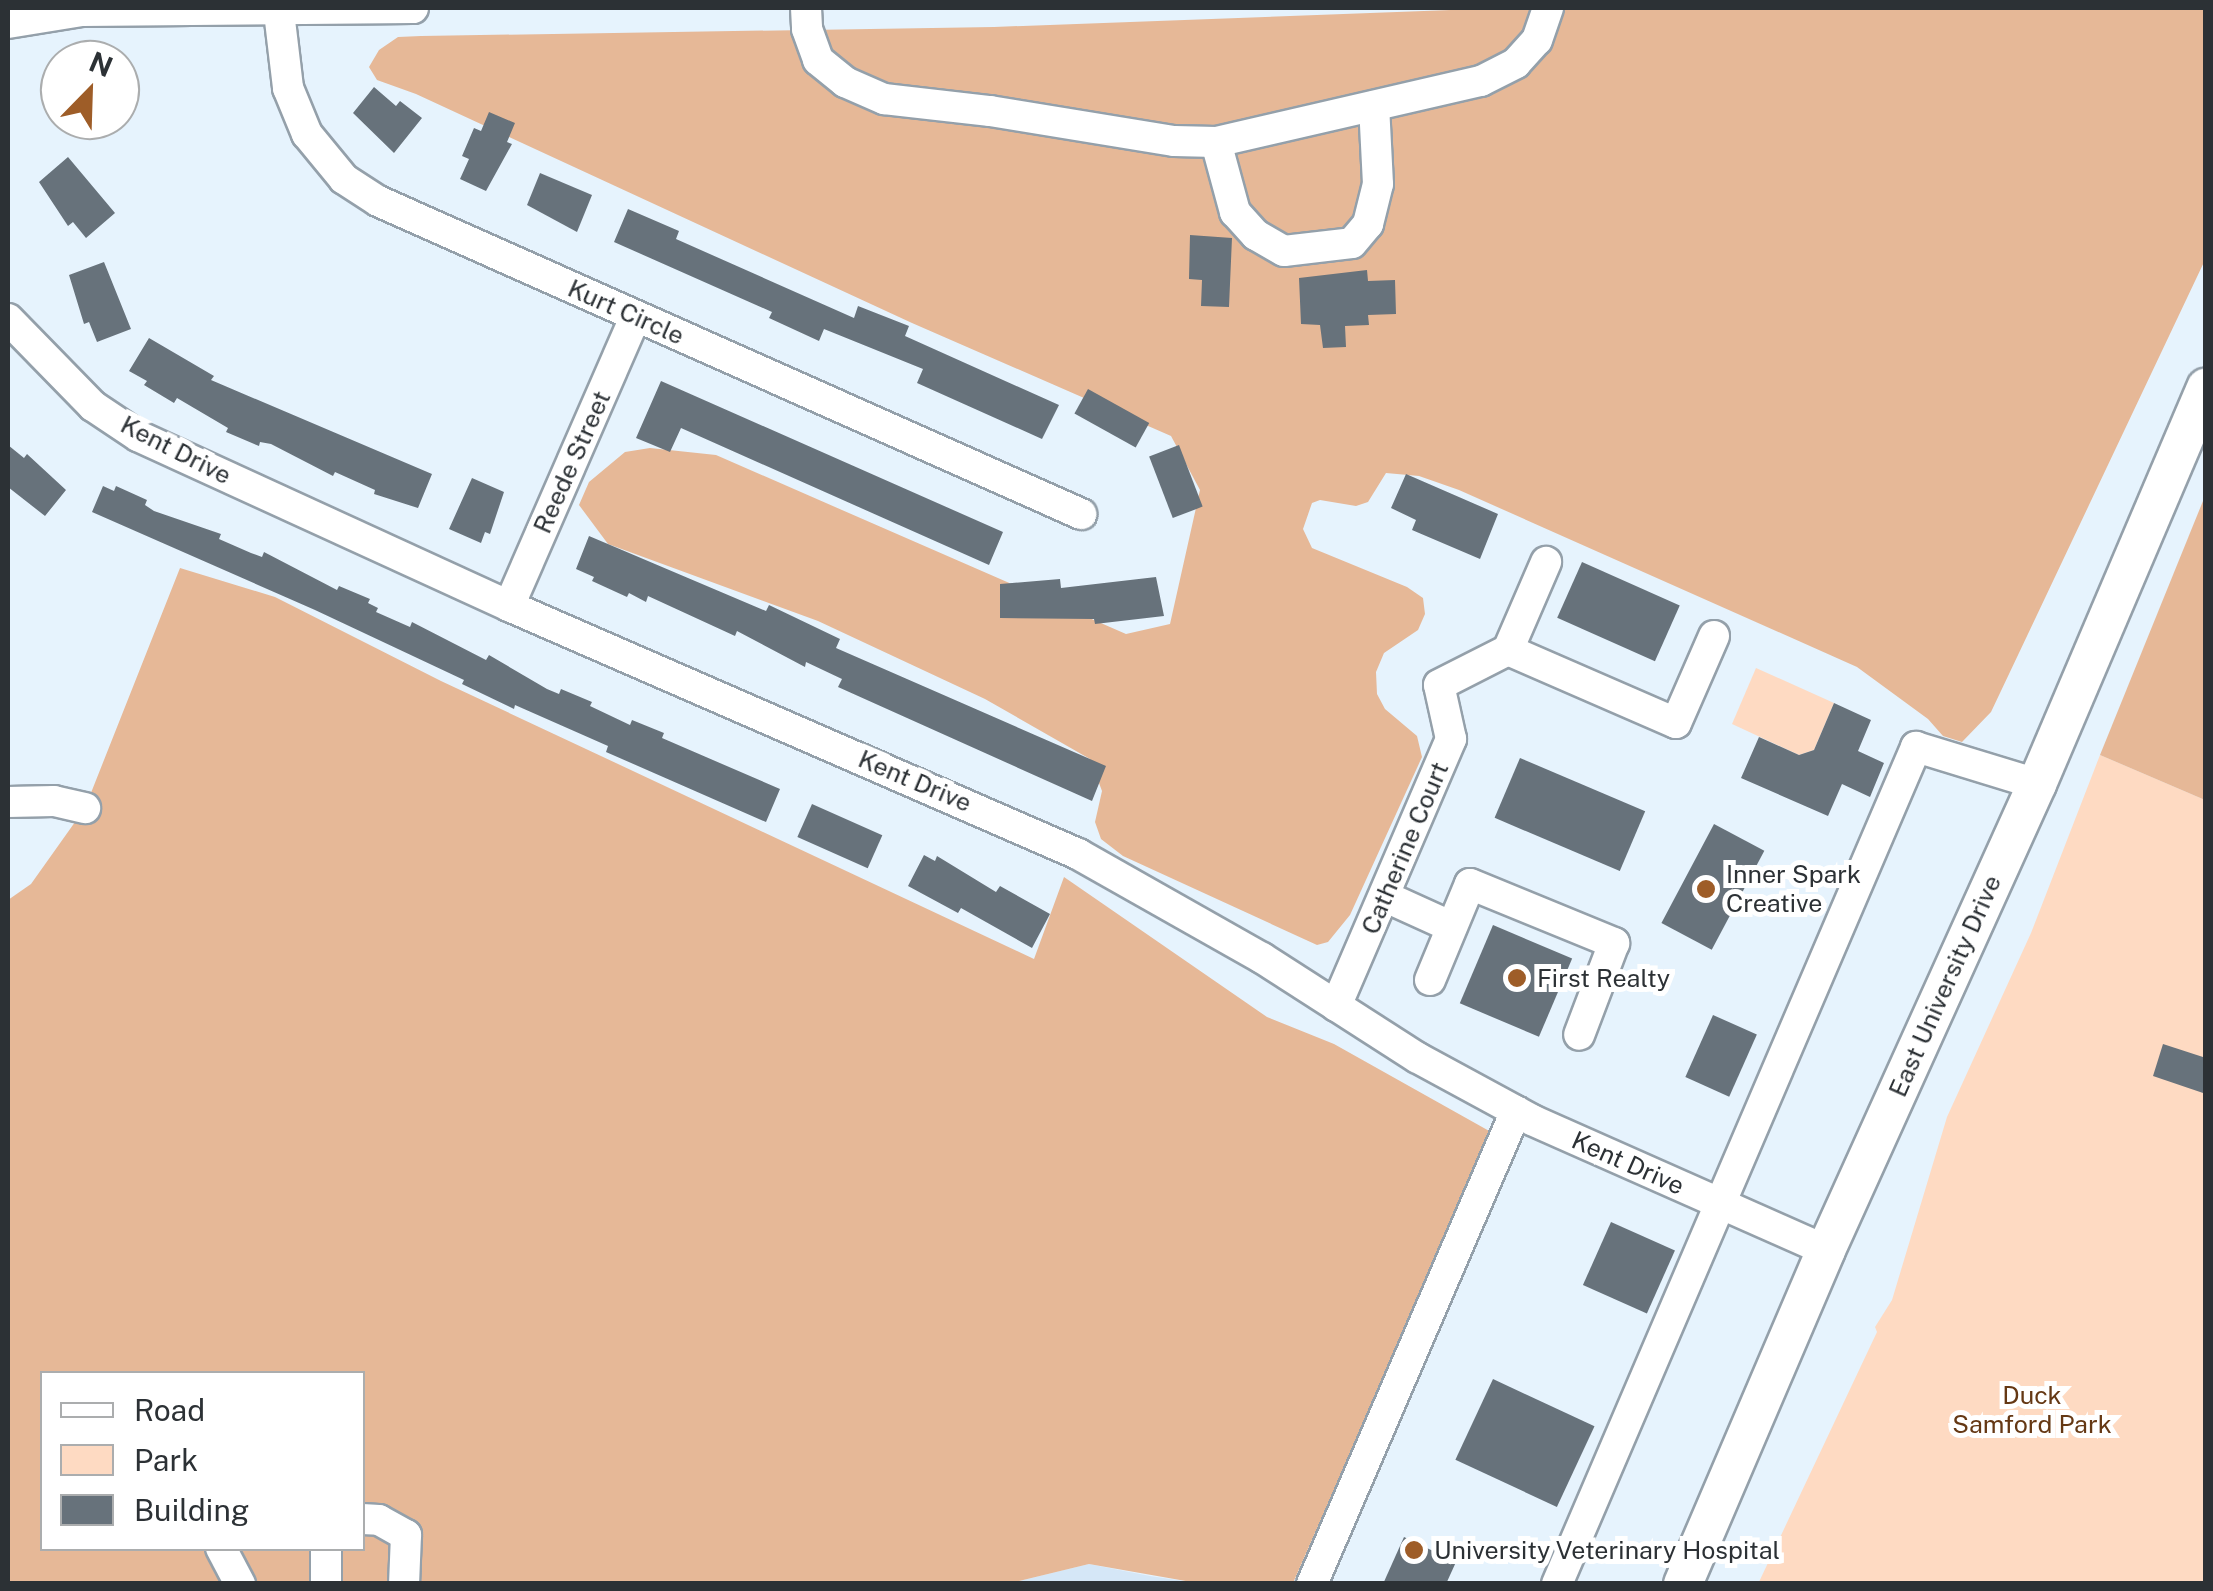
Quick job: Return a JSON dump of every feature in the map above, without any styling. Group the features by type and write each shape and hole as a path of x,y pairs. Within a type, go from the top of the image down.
{"main road":[{"name":"East University Drive","path":"1683,1584 1826,1250 2037,784 2206,387"}],"street":[{"path":"8,23 81,9 279,12 413,8"},
{"path":"806,8 807,29 818,60 845,82 884,99 1174,141 1216,142 1481,81 1516,64 1537,40 1548,8"},
{"name":"Kurt Circle","path":"279,12 286,76 296,111 323,158 344,179 378,201 1081,514"},
{"path":"1216,142 1235,212 1256,235 1284,251 1352,243 1368,224 1378,184 1374,106"},
{"name":"Kent Drive","path":"8,318 93,406 138,436 509,606 1078,854 1262,958 1516,1112 1826,1250"},
{"name":"Reede Street","path":"509,606 635,318"},
{"path":"1546,562 1508,650 1676,724 1714,636"},
{"name":"Catherine Court","path":"1336,1006 1451,739 1439,685 1508,650"},
{"path":"1569,1578 1916,747 2037,784"},
{"path":"8,802 54,801 85,808"},
{"path":"1430,980 1470,884 1614,944 1580,1036"},
{"path":"1386,897 1452,927"},
{"path":"1312,1584 1516,1112"},
{"path":"365,1519 379,1520 406,1535 404,1584"},
{"path":"223,1551 240,1584"},
{"path":"326,1551 326,1584"}],"shaded area":[{"path":"1504,8 2205,8 2205,260 1991,712 1962,742 1943,736 1928,719 1857,667 1459,490 1419,476 1386,473 1368,502 1356,506 1320,500 1312,503 1303,529 1312,548 1407,587 1423,598 1425,614 1418,630 1384,653 1376,672 1377,694 1385,709 1417,736 1422,757 1350,915 1328,942 1317,945 1123,856 1101,839 1095,822 1102,791 1090,759 985,699 818,621 608,544 579,505 589,482 625,452 650,448 716,455 1126,634 1170,624 1200,490 1171,436 912,323 416,94 377,80 369,67 379,50 398,37 994,27"},
{"path":"2205,496 2205,800 2100,755"},
{"path":"180,568 275,597 441,681 1034,959 1064,877 1267,1017 1334,1044 1491,1132 1293,1583 1197,1583 1089,1564 1007,1584 8,1584 8,900 31,884 85,808"},
{"path":"1089,1564 1150,1576 1197,1583 1007,1584"}],"green space":[{"path":"1756,668 1834,703 1814,750 1799,755 1732,724"},
{"name":"Duck Samford Park","path":"2100,755 2205,800 2205,1583 1758,1584 1877,1332 1875,1327 1892,1300 1947,1117 2031,933"}],"building":[{"path":"374,87 396,106 400,101 422,118 394,153 353,113"},
{"path":"489,112 515,123 507,142 512,144 486,191 460,179 469,159 462,156 474,128 481,131"},
{"path":"68,157 115,213 86,238 73,222 68,226 39,182"},
{"path":"540,173 592,195 577,232 527,205"},
{"path":"628,209 679,231 676,239 854,318 858,306 909,326 905,336 1059,405 1042,439 917,383 923,369 824,329 819,341 769,318 772,312 614,242"},
{"path":"1190,235 1232,238 1229,307 1201,306 1202,280 1189,279"},
{"path":"104,262 131,329 97,342 89,322 84,324 69,275"},
{"path":"1367,270 1368,281 1395,280 1396,314 1368,315 1369,325 1345,326 1346,347 1323,348 1320,325 1301,324 1299,278"},
{"path":"149,338 214,376 211,380 432,474 418,508 374,494 375,490 335,472 333,476 271,444 260,442 259,446 226,432 228,428 177,398 174,403 144,385 147,381 129,371"},
{"path":"661,381 1003,532 989,565 681,428 670,452 636,438"},
{"path":"1088,389 1149,423 1136,447 1074,413"},
{"path":"8,445 24,458 27,454 66,490 45,516 8,487"},
{"path":"1179,445 1203,507 1173,518 1149,456"},
{"path":"1406,474 1498,514 1480,559 1412,530 1416,520 1391,508"},
{"path":"472,478 504,492 490,534 485,532 481,543 449,529"},
{"path":"103,486 114,491 116,486 147,500 145,505 154,511 221,534 219,539 251,553 262,557 264,552 337,590 339,586 370,599 368,603 378,608 376,612 410,627 412,622 486,660 489,655 547,689 559,694 561,689 592,702 590,706 630,725 632,720 664,733 662,738 780,789 766,822 606,752 608,746 515,705 514,709 462,684 464,680 315,610 92,512"},
{"path":"589,536 766,611 769,605 840,639 836,648 1106,766 1092,801 838,687 842,679 806,662 805,667 737,631 735,636 648,596 646,602 629,593 627,597 592,581 594,577 576,569"},
{"path":"1582,562 1680,606 1655,661 1557,618"},
{"path":"1156,577 1164,616 1095,624 1094,619 1000,618 1000,584 1060,579 1061,588"},
{"path":"1834,703 1871,720 1858,751 1884,763 1870,797 1842,784 1828,816 1741,778 1759,737 1799,755 1814,750"},
{"path":"1520,758 1645,811 1620,871 1495,818"},
{"path":"812,804 882,835 868,868 797,837"},
{"path":"1714,824 1764,851 1712,950 1661,923"},
{"path":"924,855 935,861 937,856 996,892 1000,886 1050,914 1032,948 961,908 958,913 908,886"},
{"name":"First Realty","path":"1493,925 1572,959 1539,1037 1460,1003"},
{"path":"1713,1015 1757,1035 1729,1097 1685,1077"},
{"path":"2163,1044 2206,1058 2206,1094 2153,1076"},
{"path":"1611,1222 1675,1250 1647,1314 1583,1285"},
{"path":"1493,1379 1595,1426 1557,1507 1455,1460"},
{"name":"University Veterinary Hospital","path":"1404,1537 1456,1562 1446,1584 1383,1584"}],"place":[{"name":"Inner Spark Creative","path":"1706,889"},
{"name":"First Realty","path":"1517,978"},
{"name":"University Veterinary Hospital","path":"1414,1550"}]}
